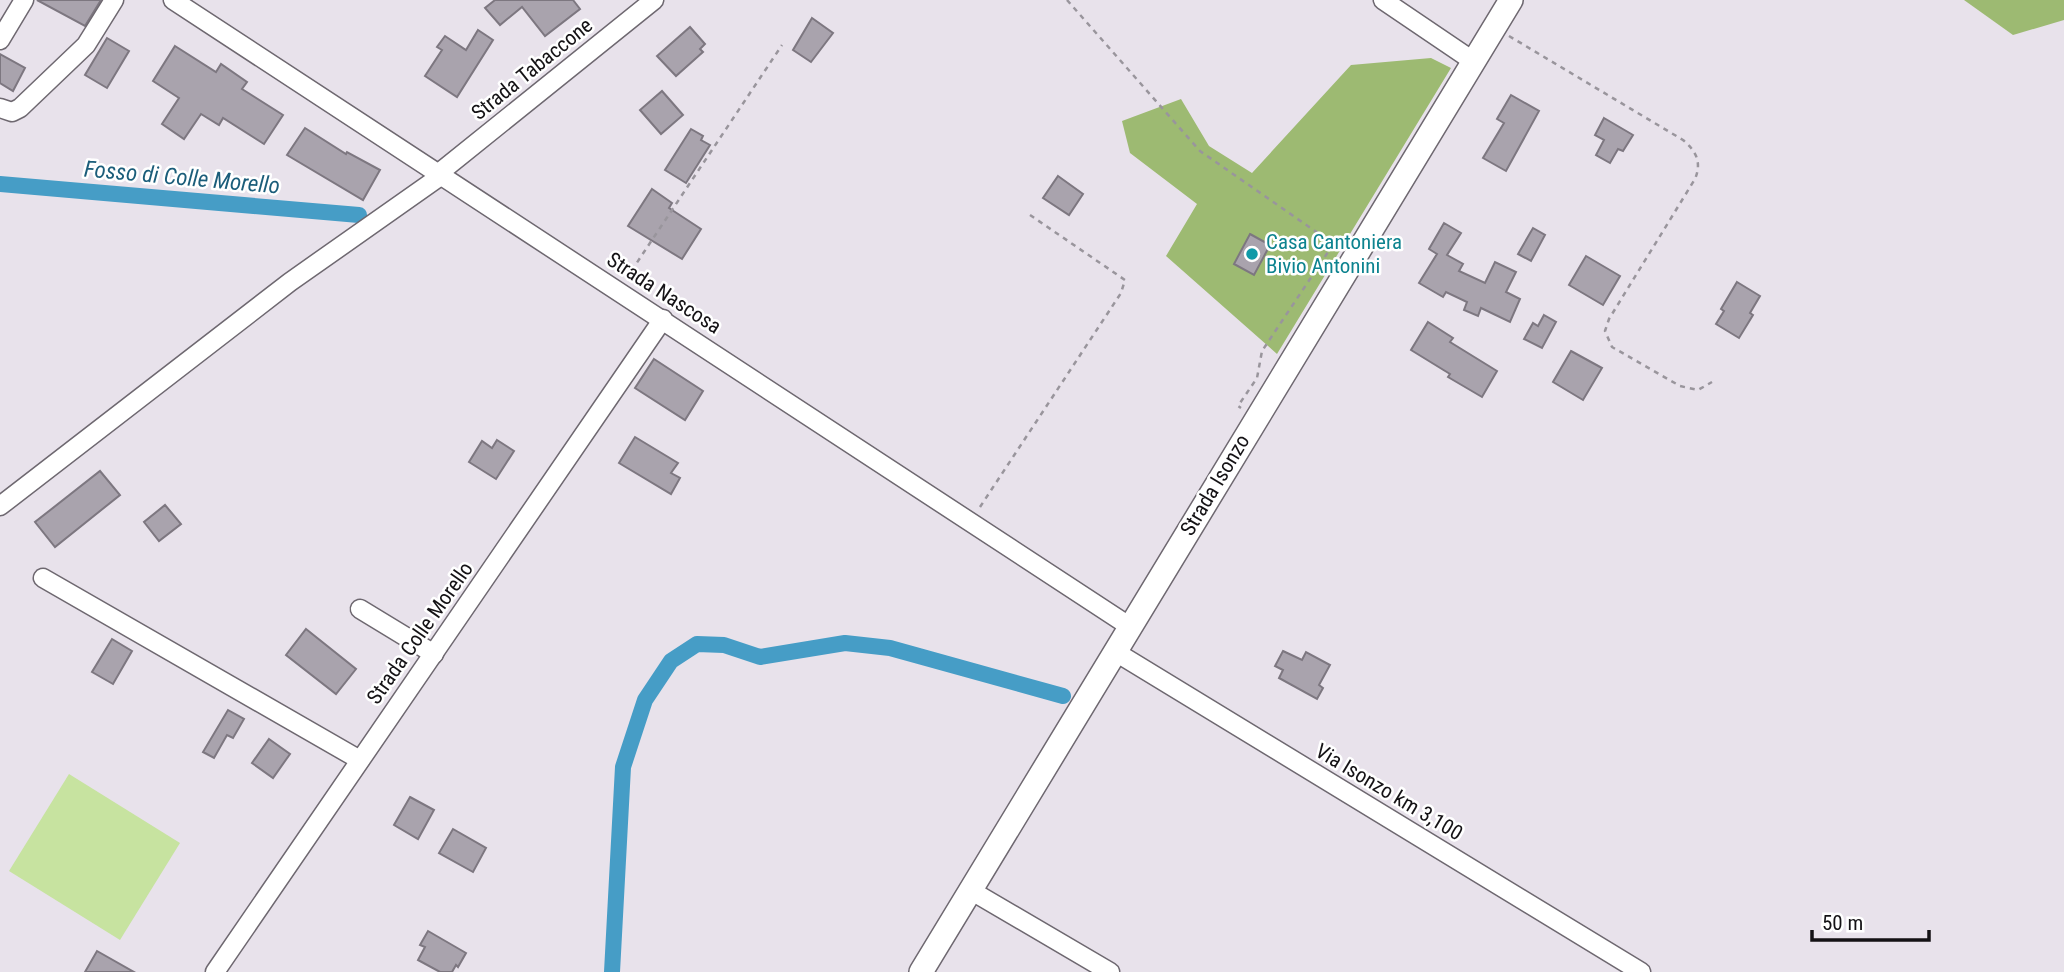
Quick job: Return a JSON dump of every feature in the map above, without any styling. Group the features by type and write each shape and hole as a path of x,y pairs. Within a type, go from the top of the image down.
{"main road":[{"name":"Strada Isonzo","path":"921,972 1511,0"}],"street":[{"path":"0,40 24,0"},
{"path":"1,109 12,112 20,108 76,55 96,32 114,0"},
{"name":"Strada Nascosa","path":"173,0 1129,626"},
{"name":"Strada Tabaccone","path":"0,506 290,282 440,174 654,0"},
{"path":"1383,0 1473,61"},
{"name":"Strada Colle Morello","path":"215,972 663,319"},
{"path":"43,578 360,760"},
{"path":"360,609 434,654"},
{"name":"Via Isonzo km 3,100","path":"1114,651 1641,972"},
{"path":"970,890 1110,972"}],"path":[{"path":"1067,0 1200,151 1325,238 1330,249 1262,351 1257,378 1238,406 1256,417"},
{"path":"1494,27 1692,147 1698,161 1695,179 1608,319 1605,331 1612,347 1680,386 1698,390 1712,382"},
{"path":"618,291 782,45"},
{"path":"970,522 1121,293 1125,280 1030,215"}],"green space":[{"path":"1964,0 2064,0 2064,20 2013,35"},
{"path":"1431,58 1451,68 1277,354 1166,256 1197,204 1130,153 1122,121 1181,99 1209,146 1252,173 1351,65"},
{"path":"69,774 180,843 120,940 9,871"}],"building":[{"path":"37,0 101,0 85,26"},
{"path":"495,0 573,0 580,9 545,36 522,7 500,25 485,8"},
{"path":"812,18 833,33 811,62 793,50"},
{"path":"690,27 705,44 700,49 703,52 676,76 657,56"},
{"path":"478,30 493,40 457,97 425,76 442,50 437,47 445,36 466,50"},
{"path":"107,38 129,51 107,88 85,75"},
{"path":"175,46 216,72 221,64 247,82 242,89 283,115 264,144 223,118 219,125 201,114 184,139 162,124 179,98 153,81"},
{"path":"0,54 25,68 13,91 0,83"},
{"path":"662,91 683,115 661,134 640,110"},
{"path":"1511,95 1539,111 1506,171 1483,158 1504,123 1497,119"},
{"path":"1604,118 1633,135 1623,151 1618,149 1610,163 1596,155 1604,140 1595,135"},
{"path":"305,128 346,154 347,152 380,170 363,200 287,155"},
{"path":"691,129 703,136 701,140 710,145 686,183 665,170"},
{"path":"1058,176 1083,194 1069,215 1043,198"},
{"path":"652,189 672,203 669,208 701,229 682,259 628,226"},
{"path":"1444,223 1461,233 1447,255 1463,264 1459,271 1485,283 1495,262 1516,272 1506,292 1520,299 1510,322 1481,308 1478,316 1464,310 1467,302 1446,292 1443,297 1419,283 1437,254 1429,249"},
{"path":"1533,228 1545,235 1531,261 1518,254"},
{"name":"Casa Cantoniera Bivio Antonini","path":"1250,234 1270,245 1254,275 1234,264"},
{"path":"1586,256 1620,276 1603,305 1569,285"},
{"path":"1737,282 1760,296 1750,313 1753,315 1739,338 1716,324 1724,311 1721,309"},
{"path":"1544,315 1556,322 1542,348 1524,339 1533,323 1538,326"},
{"path":"1428,322 1453,338 1450,342 1497,371 1482,397 1411,350"},
{"path":"1571,351 1602,368 1583,400 1553,382"},
{"path":"654,359 703,391 685,420 635,388"},
{"path":"635,437 678,463 671,473 680,478 671,494 619,463"},
{"path":"497,440 514,451 496,479 469,462 482,441 492,448"},
{"path":"100,471 120,495 55,547 35,522"},
{"path":"165,505 181,524 159,541 144,522"},
{"path":"306,629 356,669 336,694 286,655"},
{"path":"112,639 132,651 113,684 92,672"},
{"path":"1283,651 1302,660 1306,652 1330,665 1319,685 1323,688 1317,699 1279,678 1283,670 1275,666"},
{"path":"228,710 244,719 233,738 227,735 214,758 203,752"},
{"path":"269,739 290,754 273,778 252,763"},
{"path":"410,797 434,810 418,839 394,825"},
{"path":"453,829 486,848 473,872 439,853"},
{"path":"428,931 466,953 452,972 440,972 418,960 425,947 420,945"},
{"path":"97,951 134,972 85,972"}],"waterway":[{"name":"Fosso di Colle Morello","path":"0,184 359,215"},
{"path":"612,972 623,767 645,700 671,661 697,644 724,645 760,657 845,643 890,648 1063,696"}],"place":[{"name":"Casa Cantoniera Bivio Antonini","path":"1252,254"}]}
